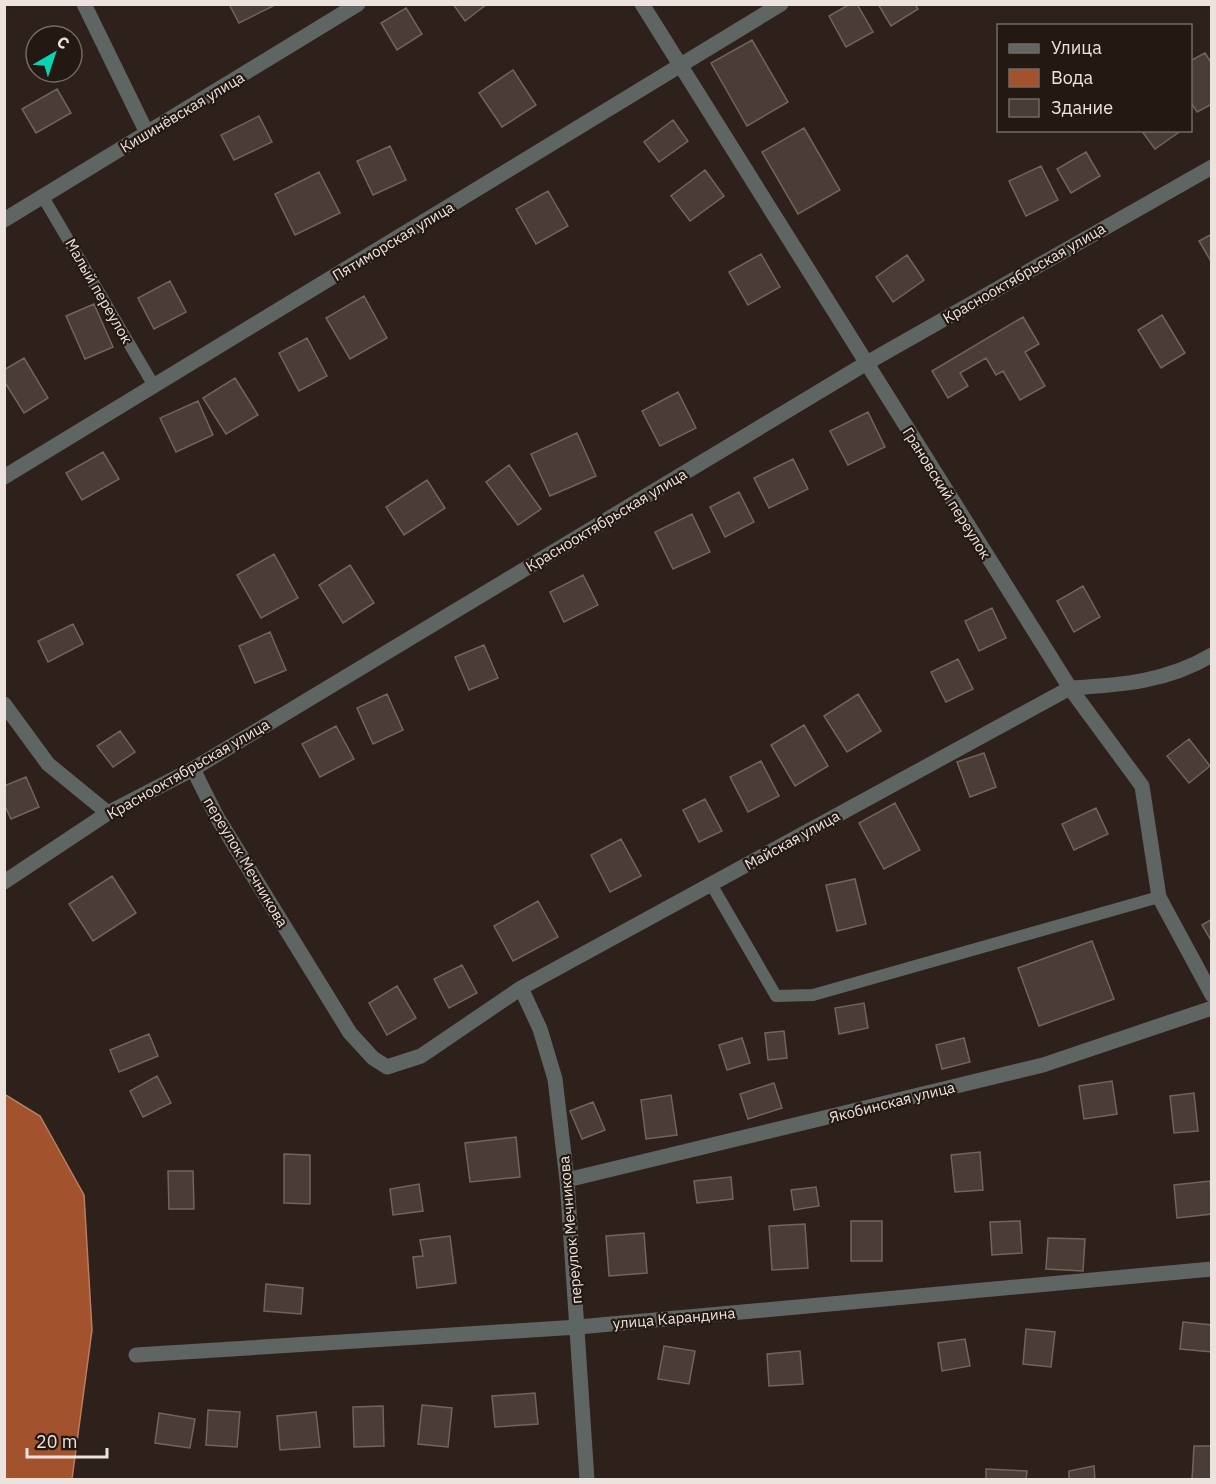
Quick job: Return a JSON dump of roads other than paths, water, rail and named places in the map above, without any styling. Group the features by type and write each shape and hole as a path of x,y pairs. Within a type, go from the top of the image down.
{"street":[{"path":"84,4 147,133"},
{"name":"Кишинёвская улица","path":"4,220 358,4"},
{"name":"Грановский переулок","path":"642,4 865,364 1070,688 1142,786 1159,897 1212,995"},
{"name":"Пятиморская улица","path":"4,477 781,4"},
{"name":"Краснооктябрьская улица","path":"4,882 108,813 193,769 865,364 1212,167"},
{"name":"Майская улица","path":"387,1067 421,1056 521,988 1070,688 1130,685 1186,670 1212,655"},
{"path":"4,704 48,764 108,813"},
{"name":"переулок Мечникова","path":"193,769 217,818 350,1033 373,1058 387,1067"},
{"name":"переулок Мечникова","path":"521,988 540,1029 555,1078 567,1180 587,1479"},
{"name":"Якобинская улица","path":"567,1180 1043,1065 1212,1008"},
{"name":"улица Карандина","path":"136,1355 578,1327 1212,1269"}],"lane":[{"name":"Малый переулок","path":"43,197 154,386"},
{"path":"711,884 776,996 813,995 1159,897"}],"water":[{"path":"4,1094 40,1116 84,1195 92,1330 72,1479 5,1479"}]}
